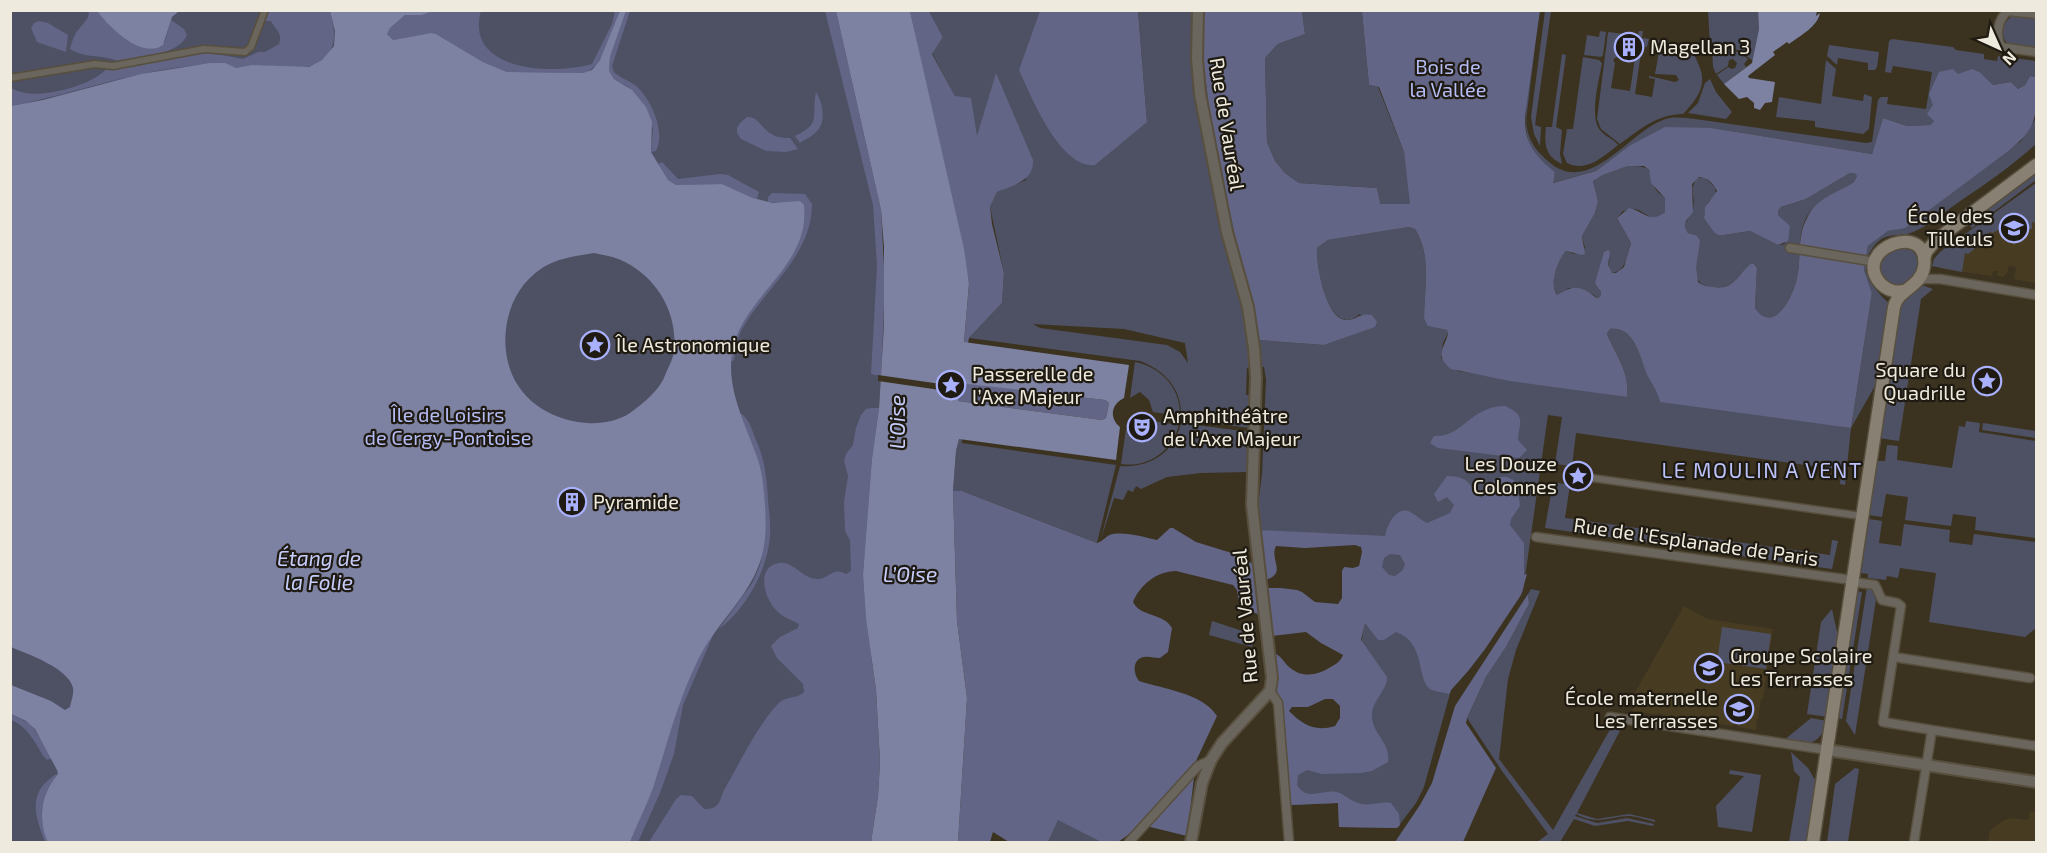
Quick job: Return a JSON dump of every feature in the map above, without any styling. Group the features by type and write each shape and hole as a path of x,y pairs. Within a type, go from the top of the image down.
{"main road":[{"path":"1813,843 1894,306 1897,298 1917,282 1926,252 1936,240 2037,165"},
{"path":"1894,306 1892,297 1876,277 1874,270 1882,250 1892,243 1903,241 1923,244 1936,240"},
{"path":"1912,244 1920,250 1924,263"},
{"path":"1886,288 1896,292 1907,290"}],"street":[{"path":"10,78 95,64 112,66 204,49 248,51 265,10"},
{"name":"Rue de Vauréal","path":"1191,843 1202,783 1211,760 1222,743 1270,692 1272,678 1252,505 1256,377 1254,348 1248,307 1227,232 1200,94 1197,59 1198,10"},
{"path":"2037,14 2008,11 2001,19 1998,37 2001,47 2037,52"},
{"path":"1790,248 1876,262"},
{"path":"1924,263 1933,276 1940,279"},
{"path":"1917,282 1924,279 1940,279 2037,295"},
{"path":"1571,475 1861,516"},
{"name":"Rue de l'Esplanade de Paris","path":"1536,537 1875,585 1882,600 1901,606 1894,657"},
{"path":"2030,678 1894,657 1883,722 2037,746"},
{"path":"1270,692 1278,703 1289,843"},
{"path":"1610,717 2037,782"},
{"path":"1914,843 1932,730"},
{"path":"1129,843 1198,766 1211,760"}],"shaded area":[{"name":"École des Tilleuls","path":"2036,194 2036,283 2014,279 2016,267 2009,266 2003,277 1997,276 1998,271 1993,271 1992,276 1941,269"},
{"name":"Groupe Scolaire Les Terrasses","path":"1684,606 1708,619 1773,629 1756,730 1738,727 1734,724 1733,726 1686,719 1681,716 1681,718 1632,711 1637,701 1633,696"},
{"path":"2030,811 2036,812 2036,842 1988,842 1990,830 2004,820 2012,818 2027,820"}],"green space":[{"path":"432,10 481,11 479,31 486,47 499,57 516,65 556,69 592,64 612,24 615,11 620,11 602,56 597,64 583,73 507,72 483,62 436,34 393,40 387,34 390,28 405,15 422,15"},
{"name":"Étang de la Folie","path":"10,11 836,11 881,210 884,324 879,408 872,458 871,842 11,842"},
{"path":"89,11 97,11 111,26 126,35 161,47 171,20 184,29 187,35 183,41 169,51 140,59 121,61 82,54 70,49 74,36 87,19"},
{"path":"269,11 330,11 334,40 329,53 317,63 303,68 254,65 236,68 213,64 162,70 11,106 11,88 23,93 34,94 57,91 92,80 107,68 118,68 201,51 243,59 258,52 265,52 279,44 280,40 271,21 265,21"},
{"path":"626,11 630,11 612,66 616,74 641,91 651,107 658,125 659,143 656,151 651,152 653,128 628,87 614,79 609,71 610,57"},
{"path":"825,11 836,11 881,210 885,284 881,376 871,374 877,266 873,205"},
{"path":"910,11 929,11 943,37 932,54 955,96 971,98 977,136 996,73 1033,160 1027,178 997,192 990,207 1004,273 1002,303 969,338 968,343 964,343 969,284"},
{"path":"929,11 1040,11 1147,122 1138,11 1203,11 1204,66 1211,124 1257,340 1324,345 1368,329 1360,314 1347,320 1339,317 1333,311 1323,290 1317,248 1328,240 1409,227 1415,229 1424,250 1426,273 1424,320 1437,328 1447,330 1441,358 1458,371 1627,397 1622,364 1607,334 1610,329 1618,329 1625,332 1635,344 1658,394 1851,428 1845,485 1840,484 1841,470 1576,433 1572,466 1555,464 1562,417 1548,415 1523,591 1485,649 1451,690 1424,787 1416,803 1397,828 1339,827 1338,803 1290,805 1288,765 1345,759 1376,544 1258,530 1257,514 1262,474 1266,380 1264,367 1247,368 1246,395 1250,395 1250,428 1181,419 1179,399 1171,383 1158,370 1140,361 969,338 1002,303 1004,273 990,207 997,192 1026,180 996,75 977,138 932,53 943,37","holes":["1033,324 1124,329 1185,343 1188,363 1180,352 1167,345 1040,328"]},
{"path":"1040,11 1138,11 1147,122 1095,165 1082,163 1070,156 1059,144 1039,113 1019,70"},
{"name":"Bois de la Vallée","path":"1203,11 1540,11 1525,125 1532,148 1541,160 1555,172 1553,183 1596,171 1629,146 1665,127 1712,128 1872,154 1883,118 1907,126 1930,125 1934,121 1927,114 1933,105 1929,94 1939,72 1953,69 1958,74 1972,69 1981,73 1993,85 2011,82 2018,89 2025,85 2030,76 2036,77 2036,111 2031,127 2007,152 1905,228 1888,231 1868,246 1864,270 1872,293 1851,428 1660,402 1635,343 1625,332 1618,329 1610,329 1607,334 1622,364 1627,397 1510,381 1451,369 1442,356 1447,330 1428,326 1424,319 1426,273 1424,250 1415,229 1409,227 1328,240 1317,248 1320,277 1332,310 1338,317 1345,320 1372,315 1377,322 1375,327 1324,345 1257,340 1211,124 1204,66","holes":["1302,12 1362,12 1369,85 1379,87 1404,152 1410,204 1380,204 1377,188 1299,183 1285,173 1275,161 1267,142 1265,58 1278,44 1305,34","1628,166 1644,166 1649,170 1651,183 1665,198 1665,212 1651,217 1629,208 1617,218 1631,243 1624,267 1616,273 1612,273 1608,265 1610,252 1608,250 1604,252 1595,283 1601,292 1600,297 1597,298 1577,288 1568,289 1557,295 1554,279 1563,255 1566,251 1585,254 1582,236 1595,213 1598,201 1593,181","1850,173 1857,176 1854,182 1821,201 1811,211 1801,234 1796,282 1786,305 1775,316 1762,315 1755,308 1757,268 1754,264 1750,264 1734,282 1726,286 1709,286 1698,282 1696,267 1700,241 1696,235 1688,233 1685,227 1686,221 1693,212 1692,184 1699,177 1710,181 1717,191 1705,207 1704,218 1718,235 1750,231 1778,245 1788,241 1790,226 1778,215 1778,211 1781,207 1806,199"]},
{"path":"1545,11 1551,11 1535,125 1541,127 1540,146 1534,134 1531,117"},
{"path":"1708,11 1758,11 1759,29 1753,61 1739,50 1710,44"},
{"path":"1302,12 1362,12 1369,85 1378,87 1404,152 1411,204 1379,204 1377,188 1299,183 1285,173 1275,161 1267,142 1265,58 1278,44 1305,34"},
{"path":"2014,15 2036,17 2036,49 2012,46 2004,39 2004,26"},
{"path":"39,21 48,23 68,35 66,52 37,42 31,28"},
{"path":"1600,31 1606,32 1603,55 1601,57 1584,55 1587,35 1599,37"},
{"path":"1639,31 1643,31 1642,38 1649,39 1647,47 1642,46 1635,94 1652,97 1655,79 1649,76 1675,82 1679,80 1676,75 1655,74 1659,51 1654,50 1656,40 1691,45 1702,75 1701,87 1696,98 1683,114 1657,120 1620,144 1601,129 1597,119 1608,32 1624,34 1621,59 1616,57 1613,60 1615,63 1611,88 1630,91"},
{"path":"1536,37 1526,124 1532,143 1541,155 1564,171 1579,172 1594,167 1650,127 1671,118 1695,119 1872,142 1878,100 1881,97 1888,97 1887,104 1926,109 1932,72 1893,66 1891,73 1885,72 1889,41 1892,39 1953,47 1956,50 1984,54 1984,59 1997,61 1998,56 2036,61 2036,77 2030,76 2025,85 2018,89 2011,82 1993,85 1981,73 1933,106 1934,121 1930,125 1907,126 1883,118 1872,154 1712,128 1629,146 1596,171 1552,183 1555,172 1534,153 1526,127 1525,112 1526,96"},
{"path":"1829,45 1879,52 1877,67 1875,70 1868,70 1868,63 1838,58 1837,65 1827,56"},
{"path":"1712,47 1740,53 1748,59 1744,64 1746,67 1724,84 1717,75 1728,67 1735,68 1737,63 1733,59 1729,60 1728,66 1716,74 1713,67"},
{"path":"1562,54 1566,55 1556,127 1562,130 1560,154 1562,164 1549,153 1545,139 1546,127 1552,127"},
{"path":"1583,57 1599,60 1602,63 1595,116 1600,130 1618,145 1588,165 1574,166 1567,163 1563,154 1567,129 1573,129"},
{"path":"1826,60 1836,69 1832,96 1863,101 1864,94 1872,97 1869,129 1863,134 1815,127 1815,121 1776,117 1779,97 1821,104"},
{"path":"1710,79 1716,92 1732,112 1726,119 1688,113 1698,103 1705,83"},
{"path":"816,92 822,107 822,123 814,134 800,143 795,136 809,127 814,119"},
{"path":"747,117 756,120 773,135 790,138 798,149 786,152 766,151 741,139 737,128"},
{"path":"2036,118 2036,144 2017,160 1930,223 1913,232 1885,237 1870,252 1866,266 1867,273 1878,292 1889,303 1876,384 1851,428 1872,293 1864,270 1868,246 1888,231 1905,227 2021,141"},
{"path":"662,162 678,179 728,175 759,192 757,199 722,184 676,185 668,180 658,164"},
{"path":"1628,166 1648,169 1653,185 1665,198 1665,212 1660,216 1652,217 1632,209 1623,211 1617,218 1631,243 1625,262 1617,272 1612,273 1609,269 1610,258 1600,270 1597,283 1601,292 1600,297 1569,288 1557,295 1554,278 1560,260 1566,251 1574,254 1585,248 1582,236 1595,213 1598,201 1593,181"},
{"path":"2036,170 2036,180 1972,228 1969,224 1976,215"},
{"path":"1850,173 1857,176 1854,182 1815,206 1806,218 1801,234 1796,282 1786,305 1775,316 1762,315 1755,308 1757,268 1754,264 1750,264 1734,282 1725,287 1711,287 1698,281 1696,235 1688,233 1685,227 1694,204 1693,186 1697,178 1704,177 1715,187 1716,195 1707,205 1704,218 1724,235 1750,231 1778,245 1785,244 1783,220 1778,215 1781,207 1806,199"},
{"path":"2036,183 2036,223 2032,222 2032,229 2011,226 1990,232 1985,236 1983,242 1968,254 1965,253 1962,272 1932,266 1940,252"},
{"path":"772,193 805,194 812,204 810,223 796,256 742,329 734,360 731,362 733,346 739,330 758,300 791,257 804,224 804,205 768,202 768,197"},
{"path":"1906,246 1915,254 1919,264 1917,273 1904,285 1895,286 1886,281 1879,269 1888,253"},
{"path":"1922,285 1933,289 1921,299 1899,441 1879,438 1901,299"},
{"path":"1135,362 1153,369 1168,380 1177,396 1180,416 1153,412 1149,400 1140,392 1130,398"},
{"path":"959,382 1105,400 1109,403 1106,418 1102,420 958,401"},
{"path":"1505,406 1519,416 1518,440 1527,450 1519,458 1438,448 1430,443 1434,436 1452,432 1483,411"},
{"path":"879,408 872,458 863,575 866,619 876,690 880,762 878,796 871,842 649,842 676,799 681,795 692,796 704,809 716,806 764,721 782,701 804,692 803,684 777,658 771,646 780,637 798,628 799,624 781,614 771,604 764,583 765,576 767,570 779,563 789,565 817,579 838,571 846,574 851,571 850,540 845,531 844,502 848,476 844,461 853,445 861,415 866,409"},
{"path":"740,413 750,425 763,462 767,485 770,537 765,562 754,588 738,611 719,629 753,582 760,565 765,540 761,469"},
{"path":"1152,421 1179,425 1170,443 1149,461 1131,465 1121,464 1126,429 1134,438 1146,431"},
{"path":"1966,421 1980,423 1979,432 2036,441 2036,538 1975,530 1976,517 1953,514 1951,526 1905,520 1908,497 1886,494 1882,517 1869,515 1877,461 1885,461 1887,445 1898,446 1897,460 1952,468 1959,426 1965,427"},
{"path":"1181,423 1250,432 1249,441 1245,441 1246,448 1249,449 1248,472 1201,473 1167,477 1141,489 1136,486 1133,492 1128,490 1123,500 1114,498 1100,542 1120,466 1141,464 1159,457 1173,443"},
{"path":"1983,423 2036,431 2036,438 1982,430"},
{"path":"959,438 962,439 962,443 1116,465 1097,543 962,491 953,491"},
{"path":"1447,476 1466,480 1482,498 1498,477 1507,477 1517,482 1520,506 1511,519 1510,525 1524,543 1524,575 1527,574 1521,595 1485,649 1449,694 1432,690 1426,684 1416,652 1406,637 1396,632 1384,640 1378,640 1365,623 1361,640 1387,677 1385,687 1372,711 1372,717 1375,729 1387,749 1388,762 1372,771 1361,773 1322,774 1307,770 1298,775 1297,785 1306,793 1336,792 1362,804 1391,803 1399,814 1400,825 1397,828 1339,827 1338,803 1290,805 1283,716 1277,691 1274,653 1293,670 1303,674 1319,673 1338,663 1343,655 1306,632 1272,636 1266,588 1297,590 1315,602 1338,604 1342,598 1342,571 1344,567 1359,566 1361,547 1355,545 1305,548 1276,546 1274,551 1277,570 1272,577 1265,580 1258,530 1385,536 1393,517 1401,511 1410,512 1427,523 1450,513 1454,505 1447,497 1438,502 1434,494","holes":["1390,554 1400,555 1405,564 1403,570 1395,576 1389,575 1382,567 1384,558","1325,699 1333,699 1340,706 1340,718 1335,726 1315,728 1299,720 1289,711 1292,707 1308,707"]},
{"path":"1553,482 1570,485 1565,518 1830,555 1832,540 1838,541 1832,569 1545,528"},
{"path":"953,491 962,491 1097,543 1111,535 1119,534 1157,540 1173,528 1196,542 1238,555 1255,565 1260,615 1240,607 1237,590 1233,585 1176,571 1162,573 1150,580 1133,602 1136,607 1164,620 1172,628 1168,652 1160,658 1146,657 1137,661 1135,671 1139,681 1192,697 1211,708 1217,716 1196,761 1187,836 1142,825 1118,842 1101,842 1058,820 1048,842 1009,842 993,832 990,842 958,842 967,698 957,621"},
{"path":"1869,519 1882,521 1879,543 1901,546 1904,524 1950,530 1949,542 1972,545 1974,534 2036,542 2036,628 2025,637 1929,622 1936,573 1900,568 1898,578 1887,576 1886,580 1868,578 1868,574 1861,573"},
{"path":"1867,587 1874,592 1876,600 1855,735 1846,721"},
{"path":"1531,589 1540,591 1516,650 1508,679 1499,759 1553,830 1612,726 1615,723 1624,723 1577,813 1597,819 1629,814 1655,820 1655,822 1630,816 1597,820 1576,814 1575,816 1597,823 1627,818 1654,824 1653,826 1628,821 1595,826 1574,819 1560,842 1537,842 1548,834 1467,718 1486,677 1506,647 1529,604 1528,594"},
{"path":"1856,591 1862,592 1842,719 1836,718"},
{"path":"1528,594 1529,604 1506,647 1486,677 1467,718 1466,723 1496,768 1463,842 1395,842 1432,783 1455,706"},
{"path":"1832,609 1839,641 1828,717 1807,714 1821,622"},
{"path":"1212,621 1255,635 1252,647 1209,635"},
{"path":"1722,627 1771,634 1766,669 1717,662"},
{"path":"714,633 683,705 674,754 660,793 638,842 630,842 653,787 685,688 703,650"},
{"path":"10,714 31,724 52,758 47,760 44,757 26,730 11,720"},
{"path":"1811,718 1827,721 1824,730 1816,740 1805,743 1783,741"},
{"path":"1791,752 1818,781 1809,842 1789,842 1800,777 1794,771"},
{"path":"1855,768 1859,769 1848,842 1827,842 1835,784"},
{"path":"1730,770 1761,775 1752,832 1718,827 1716,806 1744,776 1729,774"},
{"path":"58,773 43,806 42,821 48,842 45,842 36,812 37,796 48,780"},
{"path":"1058,819 1101,842 1048,842"}],"water":[{"path":"97,11 179,11 172,17 163,45 155,49 136,45 127,40"},
{"name":"Étang de la Folie","path":"330,11 432,11 422,15 405,15 390,28 387,34 393,40 436,34 483,62 507,72 583,73 592,70 600,60 620,11 626,11 610,57 609,71 614,79 632,90 646,107 652,122 651,152 668,180 676,185 722,184 753,198 773,203 800,201 804,205 803,226 798,245 788,263 750,312 740,329 733,348 731,364 734,394 760,466 766,522 762,556 748,588 707,645 691,675 653,788 630,842 48,842 46,838 42,821 43,804 48,789 58,774 35,729 26,721 11,714 11,685 51,701 65,710 70,707 73,688 70,681 56,668 11,647 11,106 43,100 141,74 210,63 225,63 236,68 252,65 309,67 322,60 334,46 335,31","holes":["594,253 625,262 637,269 656,288 669,311 673,324 674,351 660,385 641,404 630,413 615,420 587,423 568,420 552,414 525,394 515,381 509,365 506,329 513,302 528,280 548,265 574,256"]},
{"name":"L’Oise","path":"836,11 910,11 964,249 969,284 964,342 1129,365 1124,398 1116,404 1113,411 1114,420 1120,427 1116,460 959,439 953,491 957,621 967,698 958,842 871,842 878,796 880,762 876,690 866,619 863,575 872,458 879,408 884,324 884,248 881,210","holes":["959,383 1105,400 1109,403 1106,418 1102,420 958,401"]},
{"path":"1758,11 1817,11 1816,16 1820,13 1819,18 1808,30 1773,52 1775,55 1748,76 1775,82 1772,102 1765,103 1760,110 1754,108 1754,103 1747,97 1739,99 1724,84 1752,63 1759,29"}],"pier":[{"path":"878,375 962,387 961,393 878,381"}],"place":[{"name":"Magellan 3","path":"1629,47"},
{"name":"École des Tilleuls","path":"2014,228"},
{"name":"Île Astronomique","path":"595,345"},
{"name":"Square du Quadrille","path":"1987,381"},
{"name":"Passerelle de l’Axe Majeur","path":"951,385"},
{"name":"Amphithéâtre de l'Axe Majeur","path":"1142,427"},
{"name":"Les Douze Colonnes","path":"1578,476"},
{"name":"Pyramide","path":"572,502"},
{"name":"Groupe Scolaire Les Terrasses","path":"1709,668"},
{"name":"École maternelle Les Terrasses","path":"1739,709"}],"district":[{"name":"LE MOULIN A VENT","path":"1762,471"}],"park label":[{"name":"Île de Loisirs de Cergy-Pontoise","path":"448,426"}],"water label":[{"name":"L'Oise","path":"898,422"}]}
